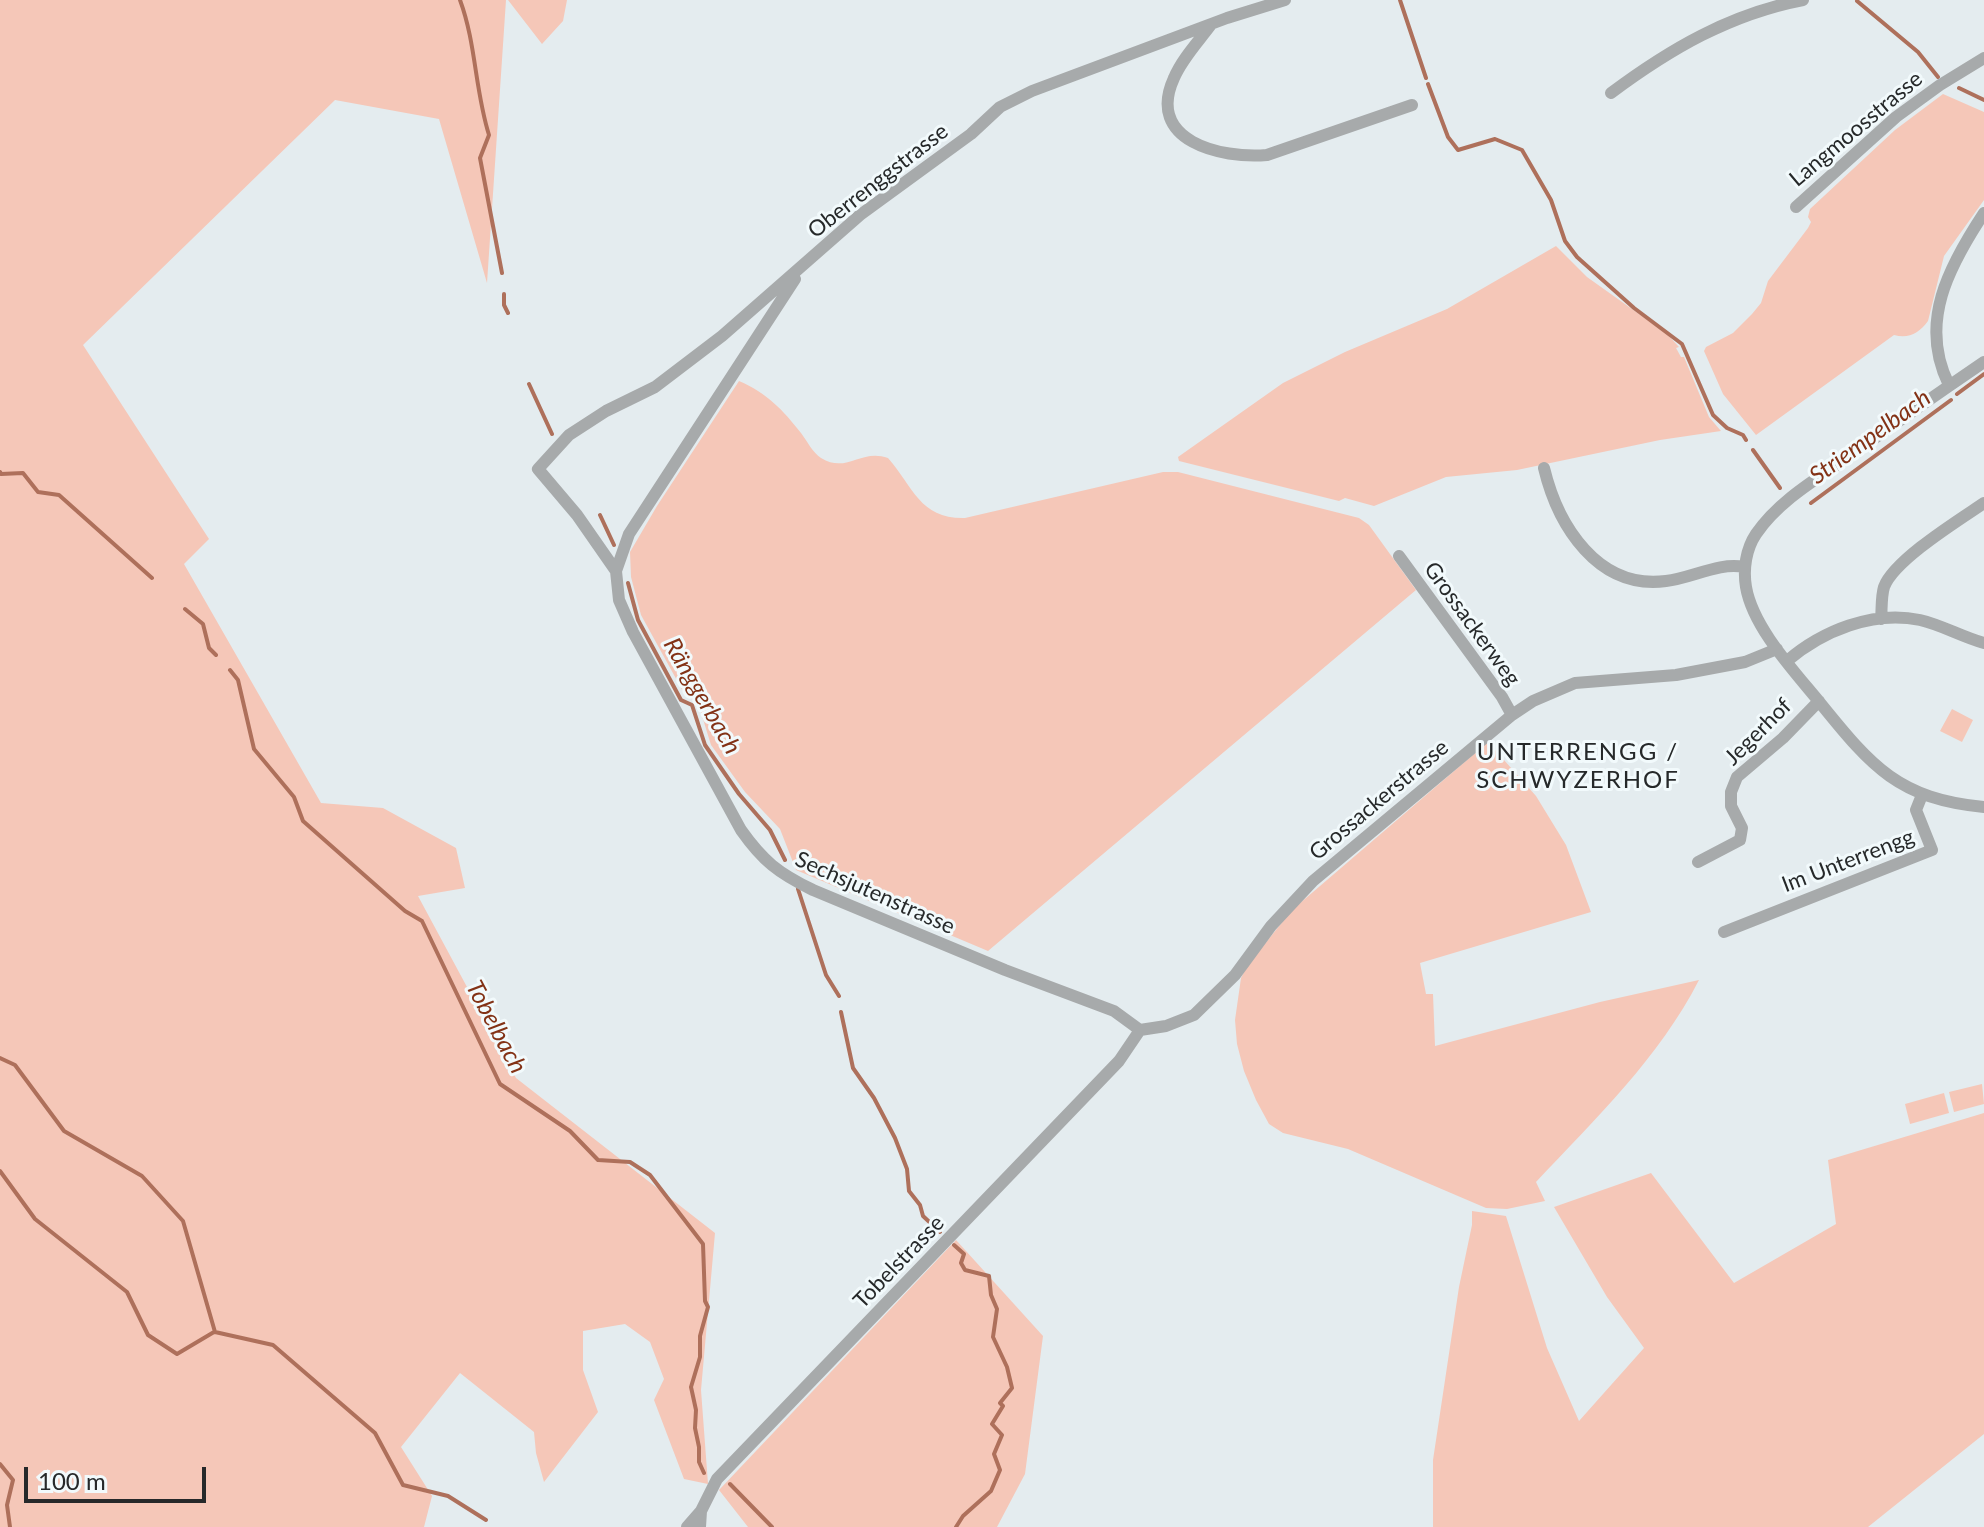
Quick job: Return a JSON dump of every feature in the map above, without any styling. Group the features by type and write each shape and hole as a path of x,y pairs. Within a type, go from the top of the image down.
{"street":[{"name":"Oberrenggstrasse","path":"538,469 569,435 606,411 655,387 722,336 860,215 971,134 1000,107 1032,91 1285,0"},
{"path":"1611,93 1685,43 1716,27 1749,13 1803,0"},
{"path":"1211,25 1174,77 1168,105 1179,132 1204,148 1236,156 1267,155 1412,105"},
{"name":"Langmoosstrasse","path":"1796,207 1896,117 1984,58"},
{"path":"1949,385 1936,349 1938,309 1963,244 1984,213"},
{"path":"616,571 629,534 804,266"},
{"path":"1984,362 1793,495 1754,537 1744,567 1751,606 1777,649 1867,759 1889,777 1922,795 1948,803 1984,807"},
{"path":"1544,468 1552,501 1564,520 1594,560 1613,574 1643,582 1666,581 1723,567 1744,567"},
{"name":"Sechsjutenstrasse","path":"538,469 577,515 616,571 619,600 633,632 741,830 760,857 782,875 813,890 1005,970 1114,1011 1140,1030"},
{"path":"1881,619 1883,590 1893,574 1984,503"},
{"name":"Grossackerweg","path":"1399,556 1512,715"},
{"path":"1787,661 1835,631 1881,619 1920,620 1984,643"},
{"name":"Grossackerstrasse","path":"1140,1030 1166,1026 1194,1015 1235,975 1271,926 1313,881 1512,715 1533,701 1575,683 1676,675 1745,662 1777,649"},
{"name":"Jegerhof","path":"1698,862 1740,840 1742,828 1731,806 1731,792 1737,777 1783,738 1819,701"},
{"name":"Im Unterrengg","path":"1724,932 1932,850 1916,810 1922,795"},
{"name":"Tobelstrasse","path":"700,1527 701,1511 717,1479 1119,1061 1140,1030"},
{"path":"687,1527 701,1511"}],"shaded area":[{"path":"0,0 506,0 487,283 439,119 335,100 83,345 209,539 184,564 321,803 383,808 456,848 465,888 418,896 516,1078 715,1233 701,1390 708,1484 684,1479 654,1400 664,1379 650,1342 625,1324 583,1331 583,1370 598,1412 544,1482 534,1432 460,1373 401,1447 432,1496 424,1527 0,1527"},
{"path":"508,0 567,0 563,21 542,44"},
{"path":"1943,94 1984,112 1984,200 1944,256 1928,321 1913,334 1894,335 1756,435 1723,394 1704,351 1706,347 1733,333 1761,303 1768,281 1808,228 1810,209 1895,130"},
{"path":"1556,246 1587,277 1667,334 1679,347 1676,348 1684,357 1709,417 1721,431 1660,440 1517,470 1446,477 1374,506 1345,498 1339,501 1179,461 1178,457 1283,383 1345,352 1447,309"},
{"path":"739,381 774,403 821,458 839,463 870,456 888,458 919,500 950,517 965,518 1163,472 1178,472 1359,518 1369,525 1416,590 988,951 796,870 780,829 745,792 711,745 698,703 685,695 641,615 631,577 630,552"},
{"path":"1952,709 1973,720 1962,742 1940,731"},
{"path":"1488,742 1536,796 1566,845 1591,912 1420,963 1426,994 1433,994 1435,1046 1600,1002 1699,980 1646,1061 1536,1182 1545,1201 1507,1209 1486,1208 1348,1149 1283,1133 1269,1124 1244,1071 1235,1020 1241,978 1247,966 1292,910"},
{"path":"1982,1084 1984,1104 1954,1112 1949,1092"},
{"path":"1944,1093 1949,1113 1910,1124 1905,1104"},
{"path":"1984,1113 1984,1434 1868,1527 1433,1527 1433,1460 1472,1211 1506,1216 1547,1348 1579,1421 1644,1348 1607,1297 1554,1207 1651,1173 1734,1283 1836,1224 1828,1160"},
{"path":"956,1240 1043,1336 1025,1474 997,1527 748,1527 719,1490"}],"waterway":[{"name":"Ränggerbach","path":"460,0 489,135 480,158 502,273"},
{"path":"1400,0 1426,78"},
{"path":"1857,1 1918,52 1938,77"},
{"name":"Striempelbach","path":"1428,84 1448,137 1458,150 1495,139 1522,150 1551,200 1565,241 1577,257 1634,308 1682,344 1713,415 1746,440"},
{"path":"1959,88 1984,100"},
{"name":"Ränggerbach","path":"504,294 508,313"},
{"name":"Striempelbach","path":"1957,394 1984,374"},
{"name":"Ränggerbach","path":"529,384 552,434"},
{"name":"Striempelbach","path":"1811,503 1951,400"},
{"name":"Striempelbach","path":"1753,450 1780,488"},
{"name":"Tobelbach","path":"0,472 23,473 38,492 59,495 152,578"},
{"name":"Ränggerbach","path":"600,515 614,545"},
{"name":"Ränggerbach","path":"628,583 638,620 681,700 692,705 705,745 739,794 770,830 785,860"},
{"name":"Tobelbach","path":"185,609 203,624 209,648 216,655"},
{"name":"Tobelbach","path":"230,670 238,680 254,749 294,797 303,821 405,911 422,921 500,1084 570,1131 598,1160 630,1162 650,1175 703,1244 705,1301 708,1307 700,1336 700,1357 691,1387 696,1410 699,1462 704,1473"},
{"name":"Ränggerbach","path":"798,889 826,975 839,996"},
{"name":"Ränggerbach","path":"841,1012 853,1068 874,1098 895,1138 907,1169 909,1191 920,1205 923,1216 940,1232"},
{"path":"0,1058 15,1065 64,1131 142,1176 183,1221 215,1332 273,1345 375,1433 403,1485 448,1496 486,1520"},
{"path":"0,1171 35,1219 127,1292 148,1335 177,1354 214,1332"},
{"name":"Ränggerbach","path":"954,1245 964,1254 961,1263 965,1270 989,1276 991,1295 997,1309 993,1337 1007,1367 1012,1388 1000,1403 1003,1406 992,1424 1002,1435 994,1454 1000,1470 991,1491 963,1516 956,1527"},
{"path":"0,1464 13,1480 7,1505 10,1527"},
{"name":"Tobelbach","path":"730,1484 772,1527"}],"district":[{"name":"UNTERRENGG / SCHWYZERHOF","path":"1578,766"}]}
